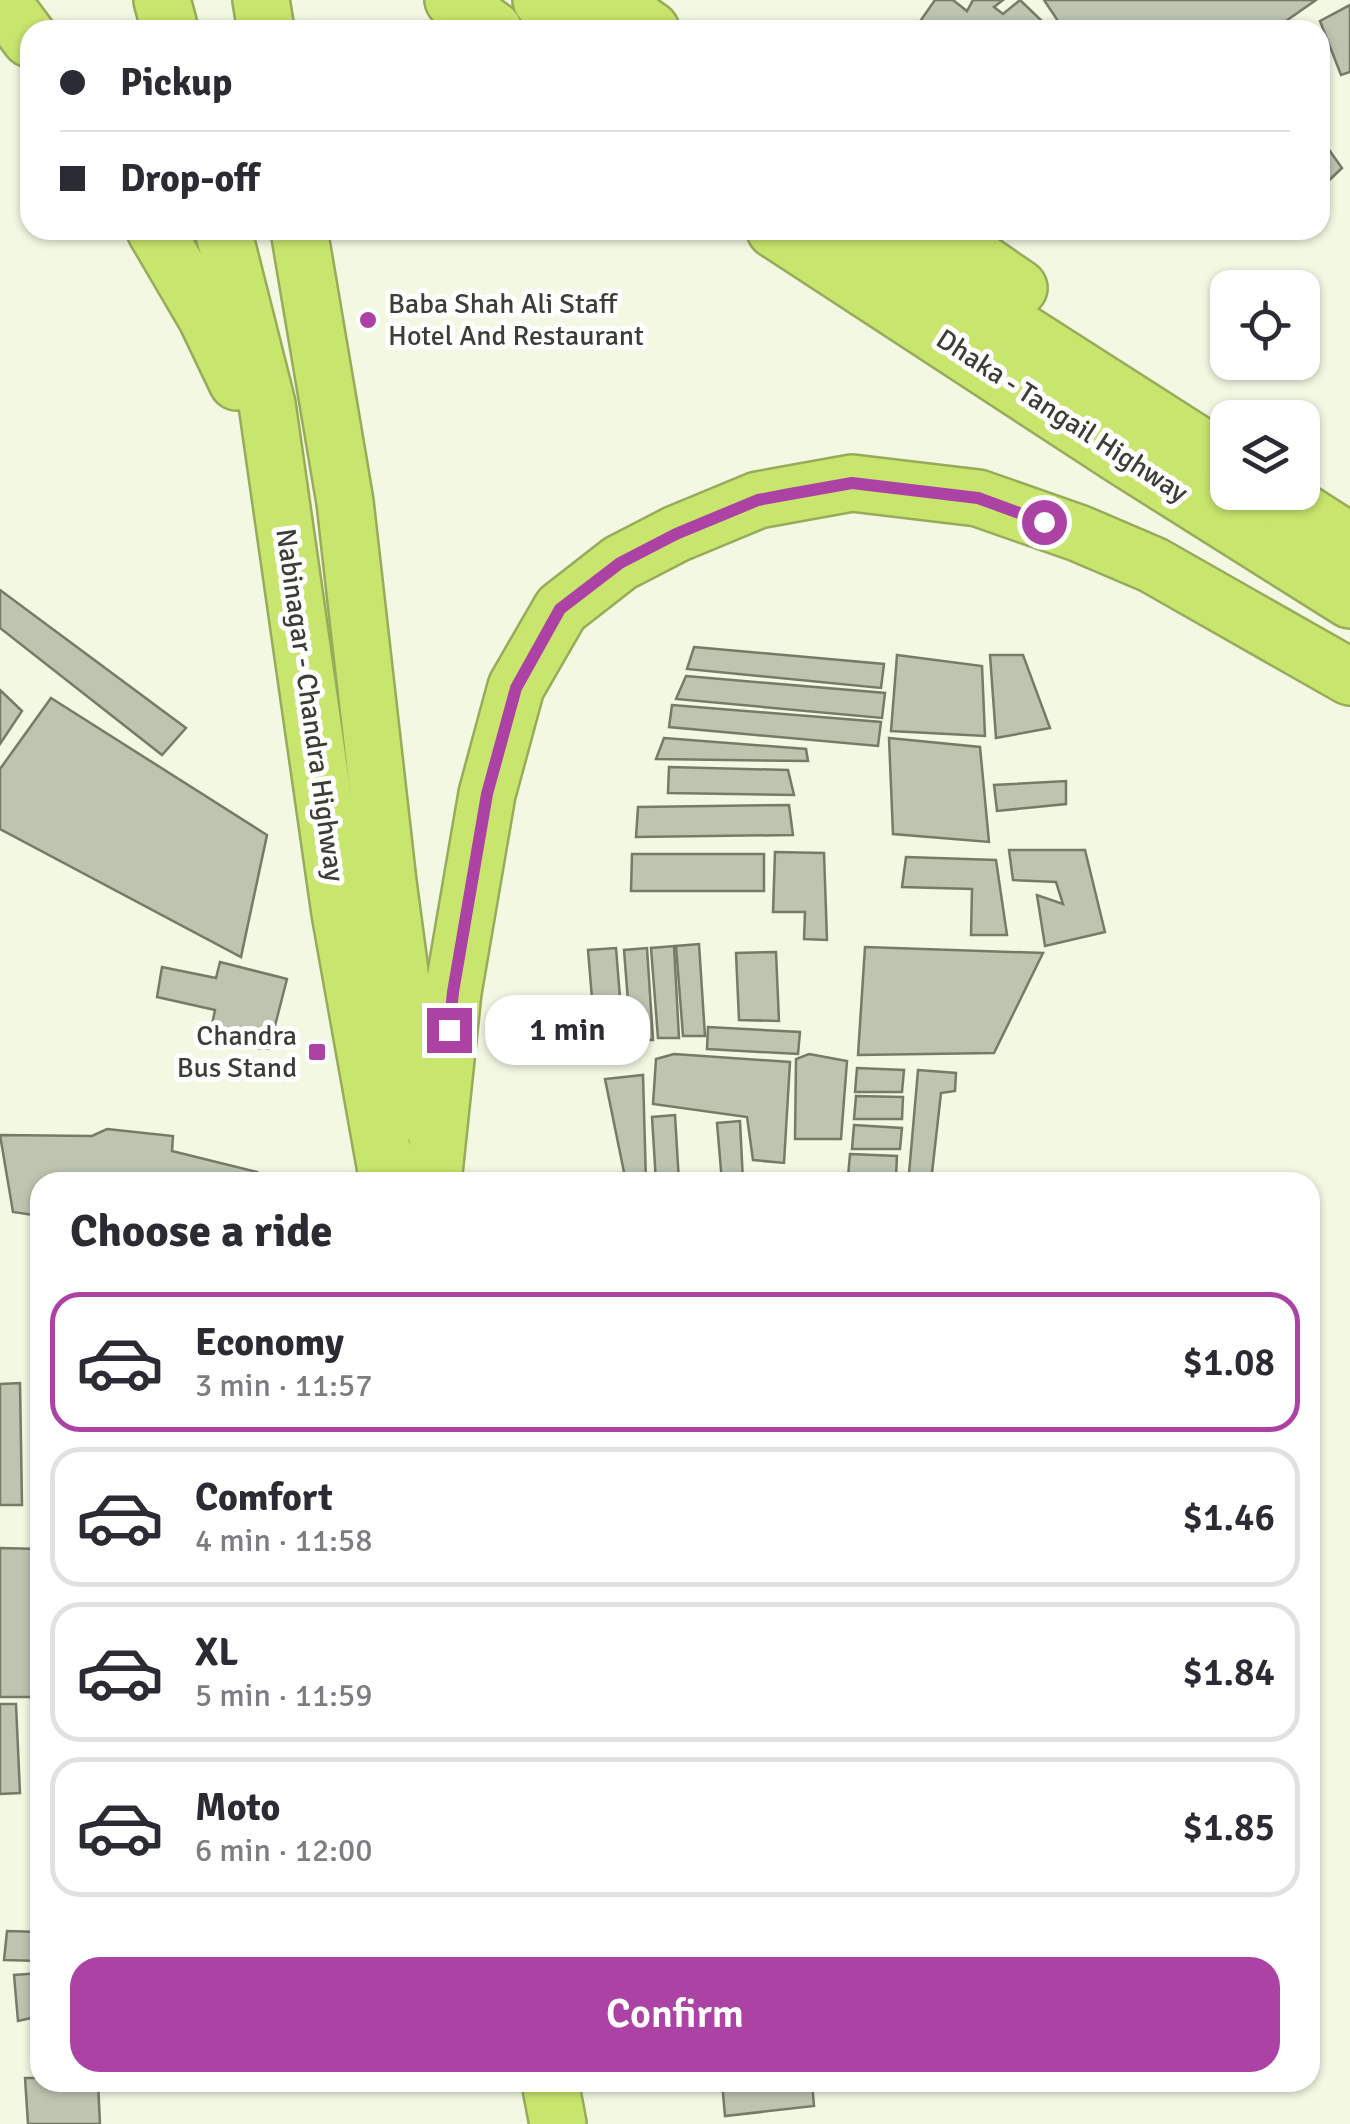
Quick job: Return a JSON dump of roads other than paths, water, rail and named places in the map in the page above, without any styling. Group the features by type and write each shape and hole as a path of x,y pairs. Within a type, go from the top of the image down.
{"highway":[{"path":"1,0 20,26"},
{"path":"453,0 480,20"},
{"path":"541,0 569,20"},
{"path":"609,0 637,20"},
{"path":"161,240 206,317 275,462"},
{"name":"Nabinagar - Chandra Highway","path":"226,240 267,404 340,913 386,1172"},
{"name":"Nabinagar - Chandra Highway","path":"301,240 345,502 388,882 430,1172"},
{"name":"Dhaka - Tangail Highway","path":"790,240 1350,600"},
{"name":"Dhaka - Tangail Highway","path":"878,240 1210,452"},
{"path":"949,240 1210,410"},
{"path":"1320,480 1350,499"},
{"path":"432,1172 453,992 487,794 516,688 560,609 620,563 692,528 777,496 852,483 978,498 1078,533 1152,565 1350,677"},
{"path":"1300,510 1350,542"},
{"path":"552,2092 558,2124"},
{"path":"589,2092 595,2124"}],"place":[{"name":"Baba Shah Ali Staff Hotel And Restaurant","path":"368,320"},
{"name":"Chandra Bus Stand","path":"317,1052"}]}
